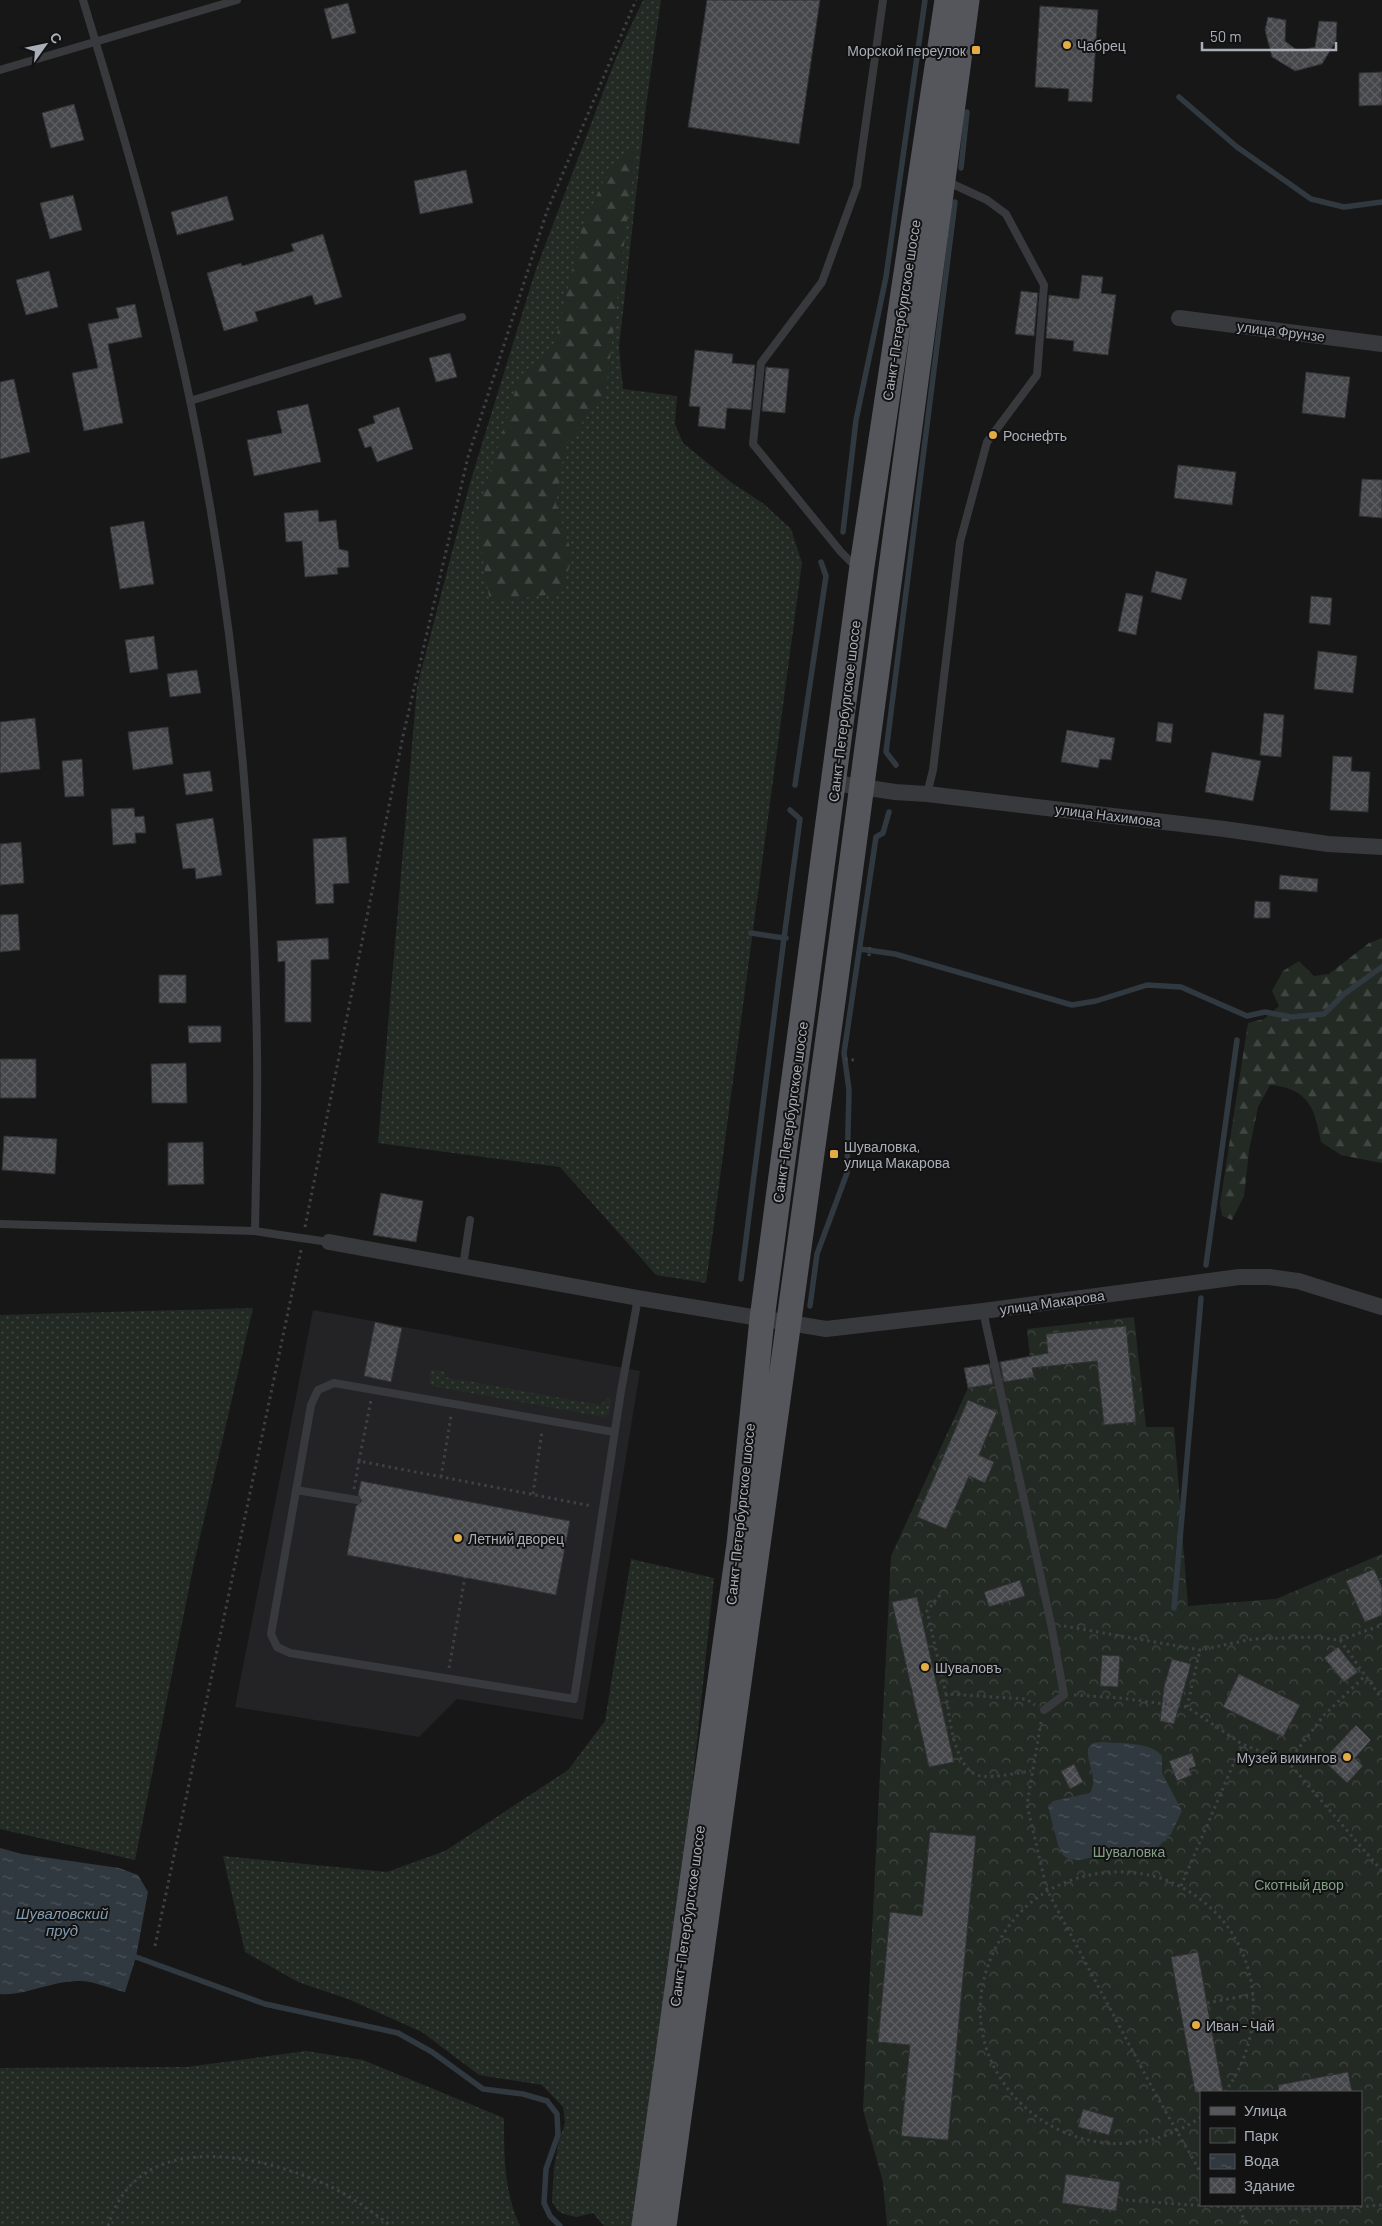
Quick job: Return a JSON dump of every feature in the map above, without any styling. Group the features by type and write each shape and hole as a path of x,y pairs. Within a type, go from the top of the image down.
{"main road":[{"name":"Санкт-Петербургское шоссе","path":"644,2226 739,1544 762,1319 835,783 862,566 947,0"},
{"name":"Санкт-Петербургское шоссе","path":"664,2226 862,787 966,0"}],"street":[{"name":"улица Фрунзе","path":"1179,318 1382,344"},
{"name":"улица Нахимова","path":"835,783 1224,829 1328,844 1382,847"},
{"name":"улица Макарова","path":"328,1242 638,1298 826,1329 983,1311 1239,1277 1269,1277 1298,1281 1382,1307"}],"lane":[{"path":"83,0 158,268 190,401 216,552 237,714 252,903 257,1050 255,1231"},
{"path":"0,70 237,0"},
{"path":"862,566 851,562 841,552 754,444 762,363 822,282 857,186 883,0"},
{"path":"928,794 933,770 960,542 987,442 1037,375 1044,285 1006,214 987,200 943,180"},
{"path":"190,401 462,317"},
{"path":"463,1266 470,1220"},
{"path":"0,1224 255,1231 328,1242"},
{"path":"614,1432 334,1383 318,1390 311,1405 271,1634 277,1647 290,1653 574,1699 614,1432 638,1298"},
{"path":"983,1311 1051,1624 1064,1695 1044,1710"},
{"path":"296,1490 354,1500"}],"path":[{"path":"155,1946 303,1238 403,736 468,457 547,211 636,0"},
{"path":"869,956 870,945"},
{"path":"354,1500 359,1461 371,1400"},
{"path":"441,1477 451,1415"},
{"path":"532,1494 542,1432"},
{"path":"359,1461 603,1508"},
{"path":"452,1653 465,1577"},
{"path":"940,1595 927,1611 958,1753 968,1770 980,1776 1031,1771"},
{"path":"1051,1624 1200,1650 1252,1639 1315,1637 1340,1640 1382,1626"},
{"path":"1340,1640 1382,1699"},
{"path":"1187,1707 1200,1650"},
{"path":"1288,1762 1324,1715 1366,1675"},
{"path":"946,1694 1026,1699 1044,1710 1031,1771 1027,1805 1047,1890 1176,2132 1200,2171"},
{"path":"1064,1695 1120,1698 1187,1707 1242,1744 1288,1762 1382,1872"},
{"path":"1181,1886 1242,1744"},
{"path":"1200,2118 1176,2132 1144,2142 1112,2145 1079,2139 1049,2126 1023,2106 1002,2081 990,2056 983,2030 981,2003 984,1976 994,1950 1007,1927 1026,1907 1047,1890 1073,1878 1100,1872 1128,1871 1155,1876 1181,1886 1212,1909 1225,1923 1245,1957 1254,1994 1254,2022 1248,2050 1237,2076 1226,2091"},
{"path":"1207,2004 1254,1994"},
{"path":"108,2226 123,2193 136,2178 152,2168 175,2160 212,2155 247,2159 328,2185 390,2226"},
{"path":"1126,2200 1200,2205"},
{"path":"1221,2206 1240,2209 1382,2206"},
{"path":"1240,2209 1246,2226"}],"shaded area":[{"path":"313,1310 640,1371 583,1720 457,1699 419,1737 235,1707"}],"green space":[{"path":"643,0 661,0 646,106 619,347 623,389 677,396 675,424 683,443 732,483 764,504 791,529 802,563 706,1283 656,1275 560,1167 378,1143 417,687 470,483 535,272 616,58"},
{"path":"637,140 606,390 565,446 556,504 573,557 560,593 490,602 476,517 520,376 555,343 582,227 603,182"},
{"path":"1382,938 1382,1163 1341,1155 1321,1142 1316,1119 1308,1102 1293,1090 1270,1085 1258,1107 1249,1151 1244,1196 1232,1220 1222,1216 1220,1204 1248,1023 1264,1019 1279,1006 1272,991 1283,971 1299,961 1314,976 1329,974 1369,943"},
{"path":"253,1308 194,1563 135,1860 0,1829 0,1315"},
{"name":"Шуваловка","path":"1134,1317 1146,1427 1174,1427 1188,1606 1276,1599 1382,1554 1382,2226 887,2226 883,2182 863,2110 891,1556 968,1388 964,1368 1030,1356 1027,1329"},
{"path":"431,1369 445,1372 445,1377 600,1405 608,1398 611,1399 609,1414 604,1417 432,1386 429,1382"},
{"path":"631,1559 714,1578 692,1789 635,2226 604,2226 593,2213 576,2217 564,2214 558,2211 552,2202 554,2167 565,2123 563,2107 542,2085 479,2075 422,2032 348,1999 298,1982 245,1952 223,1856 387,1872 445,1851 568,1770 605,1721"},
{"path":"306,2051 363,2060 504,2118 508,2187 520,2226 0,2226 0,2068 187,2067"}],"water":[{"path":"1093,1743 1126,1743 1157,1751 1162,1756 1162,1773 1182,1811 1171,1834 1156,1849 1106,1854 1080,1860 1068,1859 1063,1855 1058,1845 1048,1806 1053,1801 1090,1793 1093,1777 1088,1748"},
{"name":"Шуваловский пруд","path":"0,1848 22,1854 119,1868 138,1875 148,1892 136,1957 125,1992 85,1981 70,1981 19,1993 0,1994"}],"building":[{"path":"707,0 820,0 799,144 688,127"},
{"path":"348,3 356,33 332,39 324,9"},
{"path":"1040,6 1098,10 1092,102 1068,101 1069,89 1035,87"},
{"path":"1268,17 1286,20 1285,41 1298,51 1315,47 1319,21 1337,22 1336,41 1322,64 1295,71 1272,57 1265,30"},
{"path":"1382,72 1382,105 1359,106 1359,73"},
{"path":"74,104 84,140 51,148 42,113"},
{"path":"466,170 473,203 420,214 414,181"},
{"path":"73,195 82,230 50,239 40,203"},
{"path":"227,196 234,220 177,235 171,212"},
{"path":"323,234 342,297 315,305 312,295 255,312 258,321 224,331 207,273 241,263 242,266 294,251 291,244"},
{"path":"49,271 58,307 26,315 16,280"},
{"path":"1082,275 1103,277 1101,293 1116,295 1108,355 1073,351 1074,341 1046,338 1049,295 1079,299"},
{"path":"1021,291 1038,293 1034,336 1015,334"},
{"path":"135,304 142,337 108,344 123,423 84,431 72,373 98,368 88,324 119,318 116,308"},
{"path":"695,350 733,354 732,363 755,365 751,410 727,408 725,429 698,426 700,407 689,406"},
{"path":"450,353 457,377 436,382 429,358"},
{"path":"766,367 789,369 785,413 762,411"},
{"path":"1306,372 1350,377 1345,418 1302,413"},
{"path":"14,379 30,452 0,459 0,382"},
{"path":"308,404 321,462 254,476 247,440 282,433 277,411"},
{"path":"399,407 413,449 377,462 371,446 365,448 358,429 375,423 373,416"},
{"path":"1178,465 1236,472 1232,505 1174,498"},
{"path":"1362,479 1382,480 1382,518 1359,516"},
{"path":"318,510 319,522 336,520 339,549 348,551 349,567 337,568 338,574 305,577 302,541 286,542 284,513"},
{"path":"144,521 154,584 120,589 110,527"},
{"path":"1156,571 1187,579 1181,600 1151,592"},
{"path":"1126,593 1143,596 1136,635 1118,631"},
{"path":"1311,596 1332,598 1330,625 1309,623"},
{"path":"154,636 158,669 130,673 125,640"},
{"path":"1318,651 1357,656 1353,693 1314,689"},
{"path":"197,670 201,693 170,697 167,674"},
{"path":"1264,713 1284,715 1281,757 1260,755"},
{"path":"35,718 40,769 0,773 0,722"},
{"path":"1158,722 1173,724 1171,743 1156,741"},
{"path":"168,727 173,764 133,770 128,732"},
{"path":"1067,730 1115,738 1111,760 1100,759 1098,768 1061,762"},
{"path":"1212,752 1261,761 1253,801 1205,792"},
{"path":"1333,756 1352,757 1351,771 1370,772 1368,812 1330,810"},
{"path":"82,759 84,796 65,797 62,761"},
{"path":"210,771 213,791 186,795 183,774"},
{"path":"134,808 135,817 144,816 146,833 135,833 136,843 113,845 111,809"},
{"path":"213,818 222,875 196,879 195,868 183,869 176,824"},
{"path":"346,837 349,883 333,884 334,903 316,904 313,839"},
{"path":"21,842 24,883 0,885 0,844"},
{"path":"1280,875 1318,879 1317,892 1279,889"},
{"path":"1255,901 1270,902 1270,918 1254,918"},
{"path":"18,914 20,950 0,952 0,915"},
{"path":"328,938 329,959 311,960 311,1022 285,1022 285,961 278,962 277,941"},
{"path":"159,975 186,975 186,1003 159,1003"},
{"path":"188,1026 221,1026 221,1042 189,1043"},
{"path":"0,1059 36,1059 36,1098 0,1098"},
{"path":"186,1063 187,1103 152,1103 151,1064"},
{"path":"4,1136 57,1139 55,1174 2,1170"},
{"path":"203,1142 204,1184 168,1185 168,1143"},
{"path":"381,1193 423,1201 416,1242 373,1235"},
{"path":"375,1322 402,1328 391,1382 364,1376"},
{"path":"1126,1326 1136,1422 1104,1425 1097,1361 1032,1368 1034,1377 1004,1382 1000,1362 1048,1353 1046,1334"},
{"path":"989,1364 993,1384 968,1388 964,1368"},
{"path":"968,1400 997,1412 979,1455 994,1462 985,1483 969,1476 946,1529 917,1517"},
{"name":"Летний дворец","path":"361,1481 570,1521 556,1595 347,1555 356,1506 362,1501 358,1495"},
{"path":"1374,1569 1382,1587 1382,1615 1365,1622 1346,1581"},
{"path":"1020,1580 1025,1596 989,1607 984,1592"},
{"path":"917,1597 954,1762 929,1767 892,1602"},
{"path":"1338,1647 1358,1672 1344,1682 1324,1658"},
{"path":"1102,1655 1120,1656 1118,1687 1100,1686"},
{"path":"1172,1659 1191,1664 1174,1724 1160,1721 1164,1687"},
{"path":"1239,1674 1300,1705 1283,1737 1223,1707"},
{"path":"1356,1725 1371,1740 1355,1758 1363,1766 1347,1783 1323,1760"},
{"path":"1192,1753 1196,1766 1189,1769 1192,1775 1177,1781 1169,1761"},
{"path":"1074,1764 1083,1782 1070,1789 1061,1771"},
{"path":"930,1832 976,1836 948,2140 901,2136 910,2045 878,2042 890,1912 922,1916"},
{"path":"1198,1952 1223,2091 1195,2092 1171,1957"},
{"path":"1348,2072 1352,2091 1279,2091 1278,2085"},
{"path":"1083,2109 1114,2118 1109,2135 1078,2127"},
{"path":"1066,2174 1120,2182 1116,2211 1062,2203"}],"waterway":[{"path":"843,532 856,420 886,277 925,0"},
{"path":"1179,97 1237,147 1311,199 1344,207 1382,202"},
{"path":"961,168 967,112"},
{"path":"896,765 886,752 955,202"},
{"path":"795,785 826,576 821,562"},
{"path":"786,938 784,938 800,819 790,810"},
{"path":"810,1306 817,1254 847,1173 849,1090 844,1053 876,837 883,833 889,812"},
{"path":"741,1279 784,938 751,933"},
{"path":"860,949 895,954 1072,1005 1096,1001 1147,985 1181,987 1247,1016 1265,1012 1291,1017 1324,1014 1344,994 1382,967"},
{"path":"1206,1265 1237,1040"},
{"path":"1174,1608 1201,1298"},
{"path":"136,1957 265,2004 398,2033 432,2052 483,2089 523,2094 547,2101 557,2114 558,2135 546,2169 544,2203 550,2216 560,2226"}],"place":[{"name":"Чабрец","path":"1067,45"},
{"name":"Морской переулок","path":"976,50"},
{"name":"Роснефть","path":"993,435"},
{"name":"Шуваловка, улица Макарова","path":"834,1154"},
{"name":"Летний дворец","path":"458,1538"},
{"name":"Шуваловъ","path":"925,1667"},
{"name":"Музей викингов","path":"1347,1757"},
{"name":"Иван - Чай","path":"1196,2025"}],"park label":[{"name":"Скотный двор","path":"1299,1884"}]}
